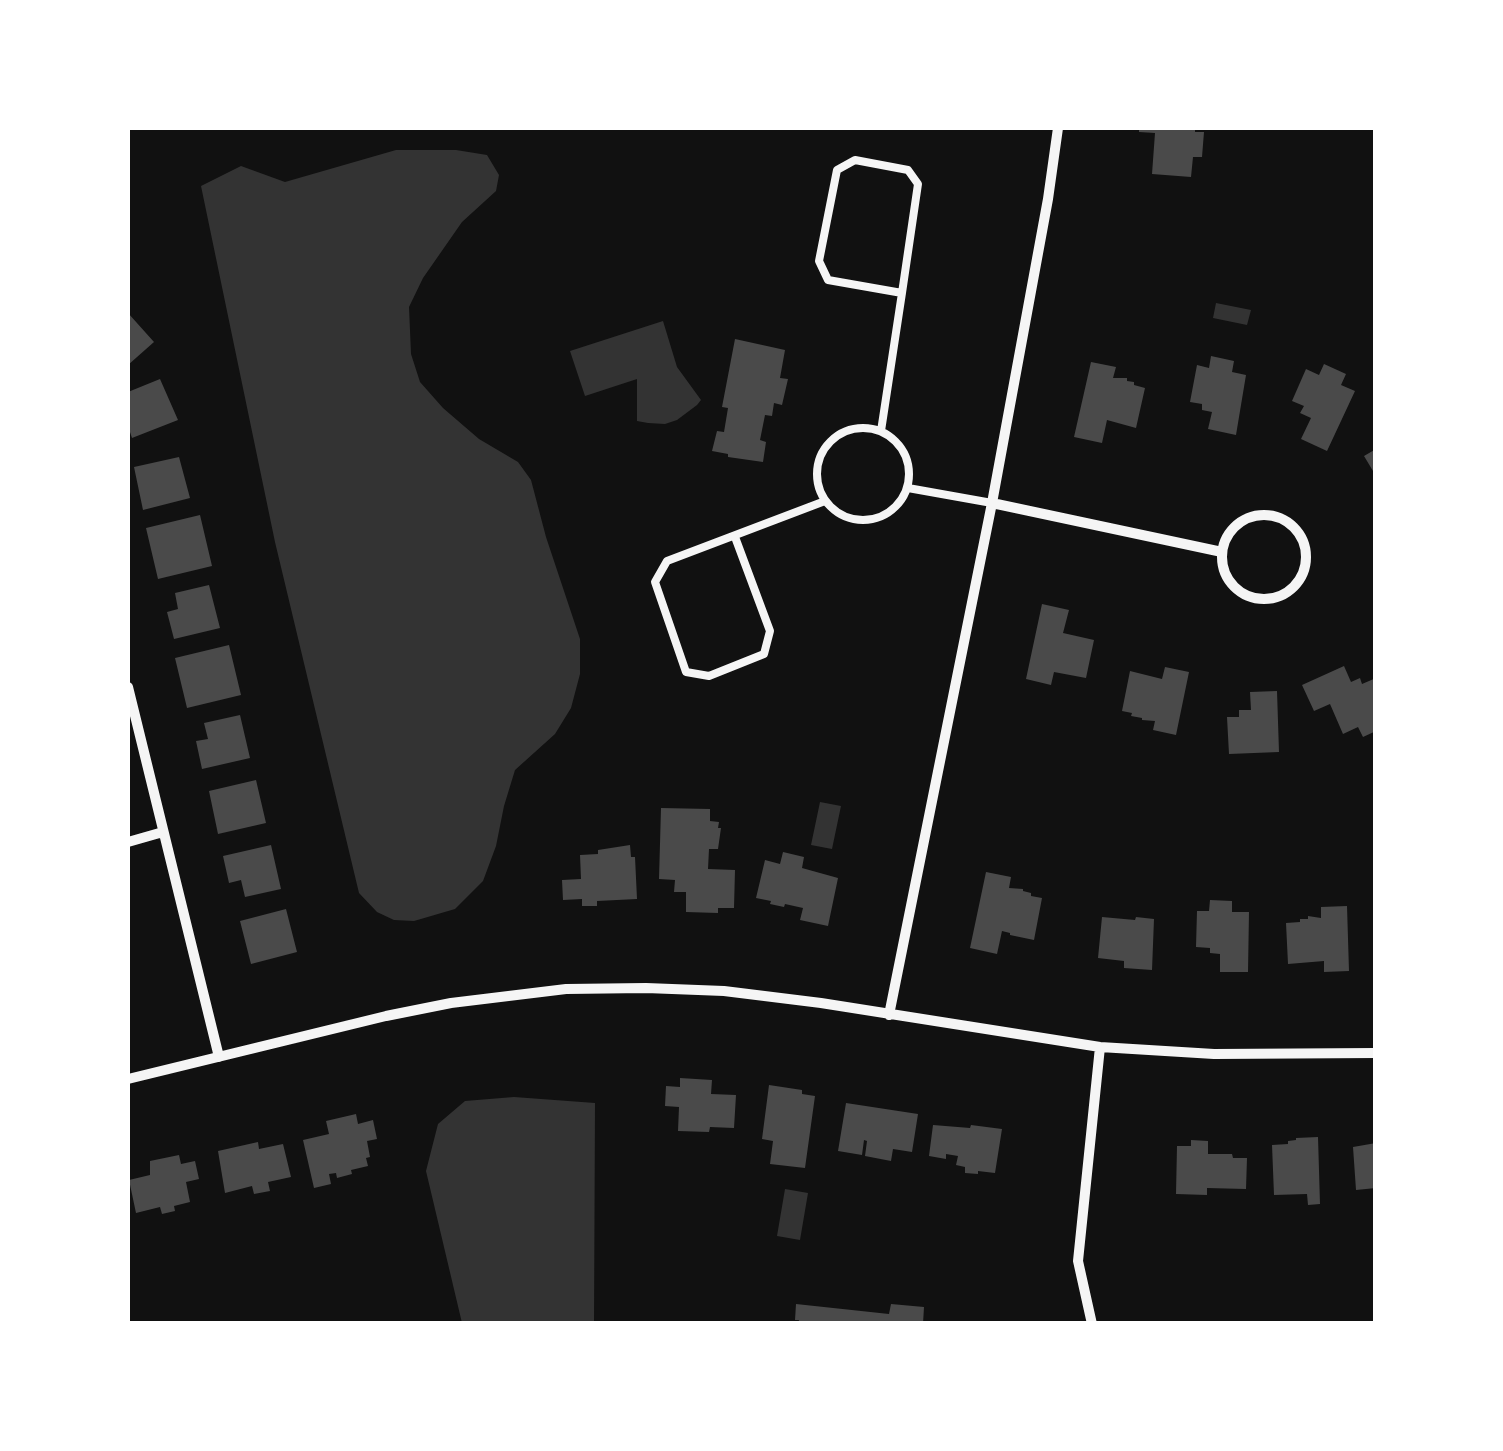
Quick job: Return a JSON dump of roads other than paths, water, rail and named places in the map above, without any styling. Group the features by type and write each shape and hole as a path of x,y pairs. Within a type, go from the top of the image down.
{"street":[{"path":"888,1015 992,503 1058,128"},
{"path":"992,503 1222,552"},
{"path":"1258,514 1286,520 1304,540 1307,554 1300,581 1290,591 1263,599 1237,590 1222,566 1222,552 1234,527 1258,514"},
{"path":"128,687 219,1057"},
{"path":"128,842 163,832"},
{"path":"128,1079 418,1010 566,989 724,991 1100,1047 1214,1054 1376,1052"},
{"path":"1092,1324 1078,1261 1100,1047"}],"lane":[{"path":"881,431 902,293 918,184 908,170 855,160 837,170 819,261 828,280 902,293"},
{"path":"851,429 881,431 893,438 908,460 908,488 894,509 871,520 846,517 834,510 819,488 820,458 826,445 851,429"},
{"path":"908,488 992,503"},
{"path":"735,536 770,631 764,654 708,676 686,672 655,582 666,561 826,501"}]}
